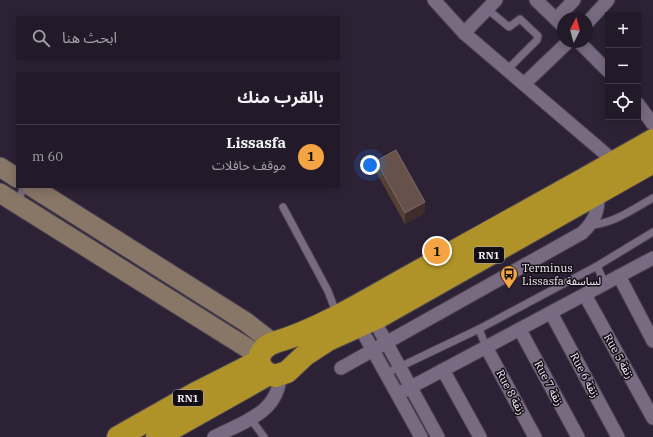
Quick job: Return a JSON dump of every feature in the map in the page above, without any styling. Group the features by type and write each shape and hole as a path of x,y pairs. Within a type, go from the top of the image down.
{"highway":[{"name":"RN1","path":"157,437 268,362 314,327 370,298 653,140"},
{"name":"RN1","path":"118,437 194,394 268,362 288,372 304,355 322,344 371,321 653,162"},
{"path":"370,298 380,298 386,303 385,310 371,321"}],"street":[{"path":"434,0 464,33 615,162"},
{"path":"536,0 557,21"},
{"path":"566,12 574,0"},
{"path":"593,16 608,0"},
{"path":"464,33 492,4"},
{"path":"524,84 562,48"},
{"path":"585,48 605,68"},
{"path":"641,108 653,124"},
{"path":"0,167 16,177"},
{"path":"34,188 246,322 268,362 278,394 266,409 214,437"},
{"path":"341,368 582,233 590,226 596,215 599,204 598,192"},
{"path":"0,193 21,195 53,225 268,362"},
{"path":"53,225 65,207"},
{"path":"398,394 619,276 652,260"},
{"path":"619,276 653,340"},
{"name":"Rue 5 زنقة","path":"585,294 653,418"},
{"name":"Rue 6 زنقة","path":"551,313 618,437"},
{"path":"371,321 387,342 438,437"},
{"path":"371,321 374,350 421,437"},
{"name":"Rue 7 زنقة","path":"520,330 578,437"},
{"name":"Rue 8 زنقة","path":"486,347 535,437"},
{"path":"443,370 480,437"}],"lane":[{"path":"492,4 507,26 511,26 520,19 538,36 537,40 507,70"},
{"path":"590,226 605,223 653,198"},
{"path":"283,207 328,291 337,315"},
{"path":"386,372 479,329 597,266 653,232"},
{"path":"597,266 605,284"},
{"path":"479,329 486,347"},
{"path":"250,418 264,437"}],"building":[{"path":"396,150 425,202 405,213 376,161"}],"place":[{"name":"Lissasfa","path":"437,251"},
{"name":"Terminus Lissasfa لساسفة","path":"509,289"}]}
